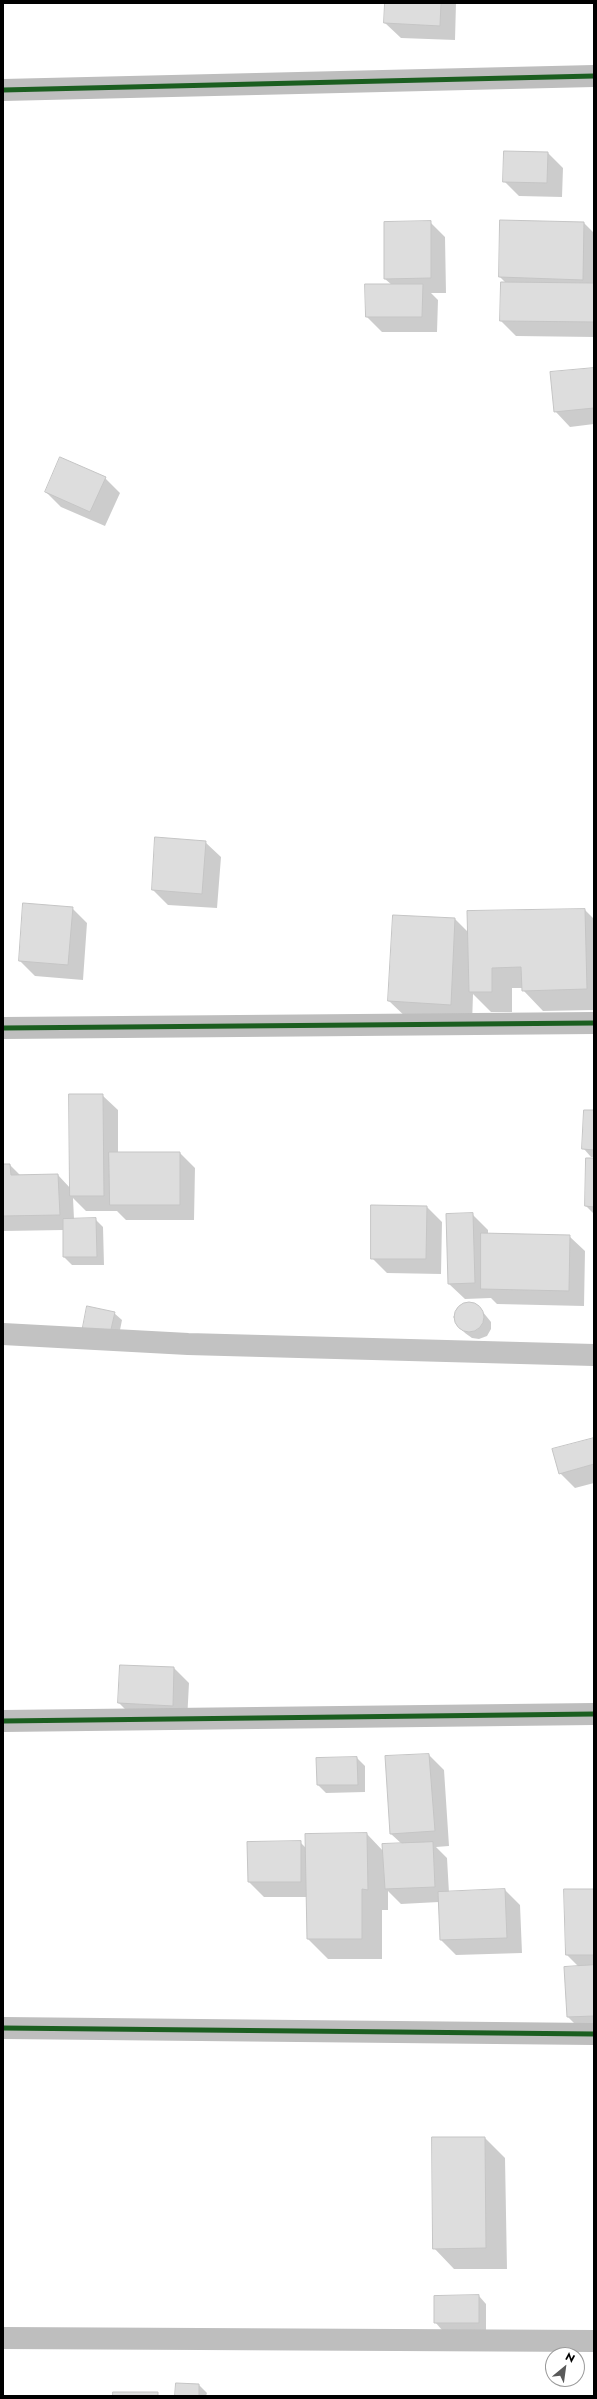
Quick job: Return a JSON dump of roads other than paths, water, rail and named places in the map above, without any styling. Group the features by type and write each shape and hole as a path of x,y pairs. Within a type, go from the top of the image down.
{"main road":[{"path":"3,1334 188,1344 594,1355"}],"street":[{"path":"3,90 594,76"},
{"path":"3,1028 594,1023"},
{"path":"3,1721 594,1714"},
{"path":"3,2028 594,2034"},
{"path":"3,2338 594,2341"}]}
